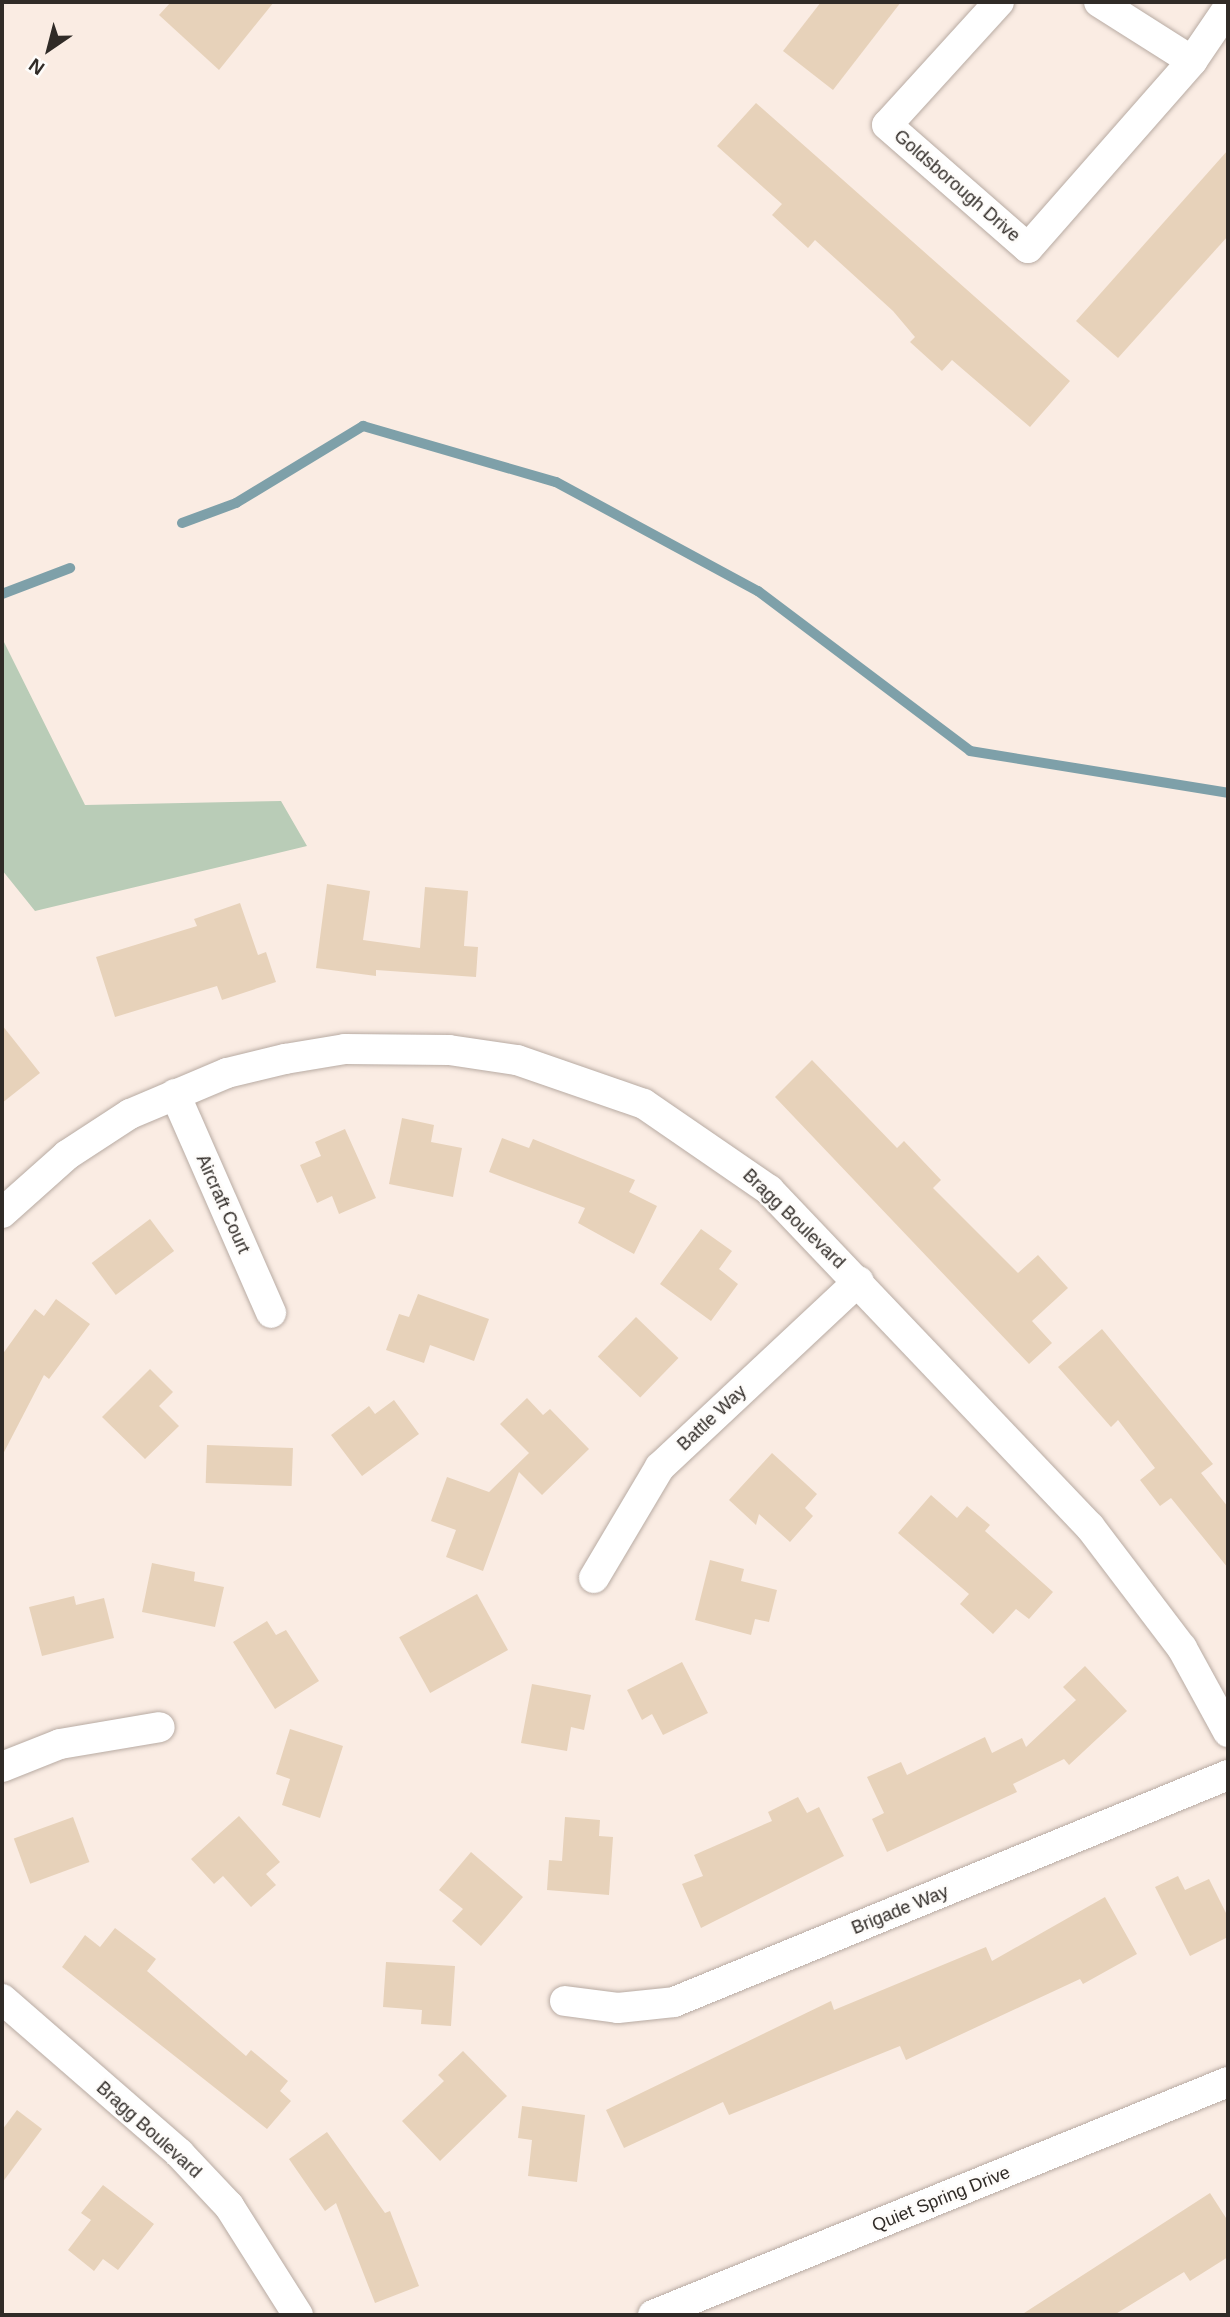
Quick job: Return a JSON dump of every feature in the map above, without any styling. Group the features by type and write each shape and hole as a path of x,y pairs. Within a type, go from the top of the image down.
{"street":[{"name":"Goldsborough Drive","path":"999,2 887,125 1028,248 1192,61 1228,8"},
{"path":"1099,2 1192,61"},
{"name":"Bragg Boulevard","path":"2,1213 67,1155 175,1094 227,1073 345,1049 449,1050 517,1060 644,1104 709,1143 769,1190 859,1281 1090,1527 1182,1648 1228,1732"},
{"name":"Aircraft Court","path":"175,1094 271,1313"},
{"name":"Battle Way","path":"594,1578 660,1466 859,1281"},
{"path":"2,1767 60,1744 160,1727"},
{"name":"Brigade Way","path":"565,2001 618,2008 674,2003 1228,1775"},
{"name":"Bragg Boulevard","path":"2,1999 179,2153 229,2207 298,2315"},
{"name":"Quiet Spring Drive","path":"653,2315 1228,2082"}],"green space":[{"path":"2,638 85,805 281,801 307,846 35,911 2,870"}],"building":[{"path":"171,2 274,2 219,70 159,15"},
{"path":"821,2 901,2 833,90 783,51"},
{"path":"756,103 1070,381 1030,427 952,360 942,371 910,342 915,337 893,311 815,240 808,248 772,215 782,204 717,146"},
{"path":"1228,150 1228,236 1118,358 1076,321"},
{"path":"327,884 370,891 363,940 420,948 425,887 468,891 464,946 478,947 476,977 376,970 376,976 316,968"},
{"path":"240,903 258,955 266,952 276,982 222,1000 217,986 115,1017 96,957 197,926 194,919"},
{"path":"2,1025 40,1073 2,1103"},
{"path":"812,1060 897,1148 904,1141 941,1180 933,1188 1018,1273 1038,1255 1068,1288 1032,1321 1052,1343 1029,1364 775,1097"},
{"path":"402,1118 434,1125 431,1142 462,1148 453,1197 389,1184"},
{"path":"345,1129 376,1198 339,1214 332,1196 317,1203 300,1165 321,1156 315,1142"},
{"path":"502,1138 529,1148 533,1139 635,1180 629,1192 657,1206 634,1254 578,1223 585,1208 489,1172"},
{"path":"150,1219 174,1251 116,1295 92,1263"},
{"path":"701,1229 732,1251 719,1269 738,1284 711,1321 660,1284"},
{"path":"418,1294 489,1319 474,1361 430,1345 424,1363 386,1350 399,1314 409,1317"},
{"path":"56,1299 90,1324 49,1379 44,1375 2,1456 2,1355 35,1309 44,1316"},
{"path":"636,1317 678,1358 640,1398 598,1357"},
{"path":"1102,1329 1213,1464 1201,1473 1228,1507 1228,1568 1171,1498 1160,1506 1140,1480 1155,1468 1118,1420 1111,1427 1058,1367"},
{"path":"150,1369 173,1392 159,1406 179,1426 145,1459 102,1417"},
{"path":"527,1398 543,1415 550,1409 589,1449 542,1495 519,1472 483,1571 446,1557 456,1530 431,1521 447,1477 489,1492 529,1453 500,1424"},
{"path":"394,1400 419,1434 362,1476 331,1435 369,1406 375,1414"},
{"path":"207,1445 293,1448 292,1486 206,1483"},
{"path":"772,1453 817,1494 805,1508 813,1516 790,1542 759,1514 756,1525 729,1500"},
{"path":"931,1495 957,1518 967,1506 990,1525 985,1531 1053,1592 1029,1619 1016,1609 993,1634 960,1604 969,1594 898,1533"},
{"path":"710,1560 744,1569 741,1581 777,1590 769,1622 755,1619 751,1635 695,1620"},
{"path":"152,1563 195,1572 194,1581 224,1587 215,1627 142,1612"},
{"path":"477,1594 508,1650 430,1693 399,1637"},
{"path":"74,1596 76,1605 104,1598 114,1638 42,1656 29,1607"},
{"path":"267,1621 276,1635 286,1630 319,1681 275,1709 233,1642"},
{"path":"682,1662 708,1713 663,1735 652,1714 642,1720 627,1690"},
{"path":"1085,1666 1127,1711 1069,1765 1064,1759 1013,1784 1017,1792 887,1852 872,1819 884,1813 867,1777 901,1762 907,1775 985,1737 992,1753 1022,1738 1026,1747 1076,1700 1063,1687"},
{"path":"532,1684 591,1695 584,1730 571,1727 567,1751 521,1743"},
{"path":"290,1729 343,1746 320,1818 282,1805 290,1779 276,1774"},
{"path":"798,1797 807,1813 819,1807 844,1856 701,1928 682,1884 703,1876 694,1855 772,1821 768,1812"},
{"path":"239,1816 280,1862 266,1874 276,1885 251,1907 223,1876 214,1884 191,1859"},
{"path":"73,1817 89,1862 30,1884 14,1839"},
{"path":"565,1817 600,1820 599,1836 613,1837 609,1895 547,1890 549,1860 562,1861"},
{"path":"471,1852 523,1897 481,1946 452,1921 463,1909 439,1890"},
{"path":"1178,1876 1185,1890 1209,1879 1228,1917 1228,1937 1190,1956 1155,1887"},
{"path":"1105,1897 1137,1954 1083,1984 1080,1979 906,2060 900,2046 729,2115 723,2102 624,2148 606,2110 831,2001 834,2010 986,1947 992,1961"},
{"path":"115,1928 156,1959 147,1971 246,2056 251,2050 288,2081 280,2091 291,2101 267,2129 62,1967 85,1935 100,1947"},
{"path":"386,1962 455,1966 451,2026 421,2024 422,2010 383,2007"},
{"path":"463,2051 507,2096 440,2161 402,2121 444,2081 438,2075"},
{"path":"522,2106 585,2115 577,2182 528,2176 532,2140 518,2138"},
{"path":"17,2110 42,2129 2,2183 2,2130"},
{"path":"327,2132 385,2213 390,2211 419,2286 375,2303 336,2203 325,2211 289,2159"},
{"path":"103,2185 154,2224 118,2270 103,2259 94,2271 68,2250 91,2220 81,2213"},
{"path":"1210,2193 1228,2221 1228,2257 1190,2281 1184,2272 1114,2315 1021,2315"}],"waterway":[{"path":"182,523 236,503 363,426 556,482 758,591 970,751 1228,793"},
{"path":"2,594 70,568"}]}
